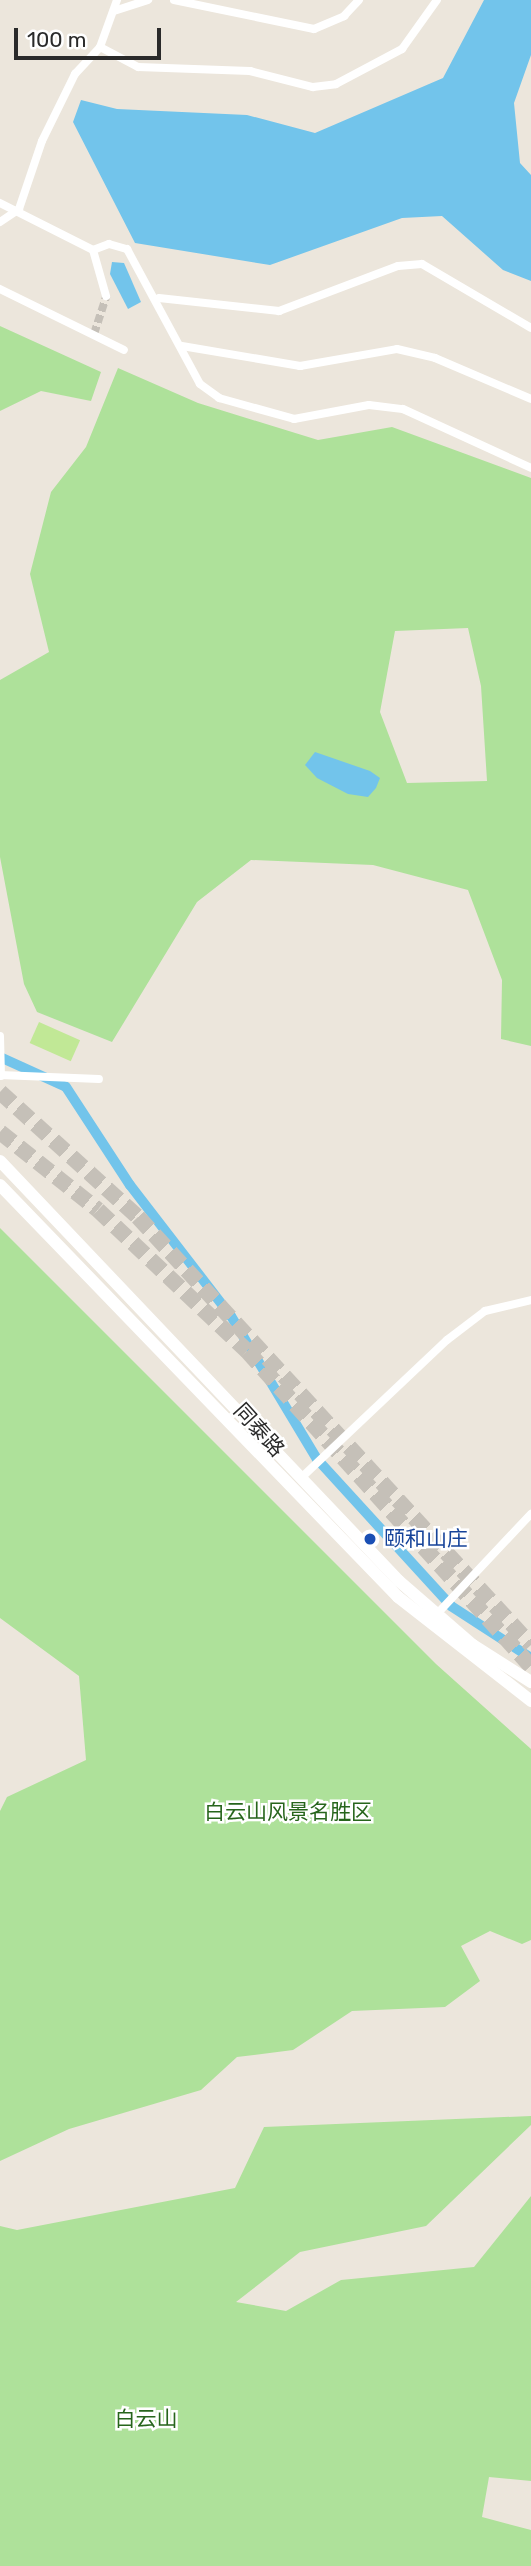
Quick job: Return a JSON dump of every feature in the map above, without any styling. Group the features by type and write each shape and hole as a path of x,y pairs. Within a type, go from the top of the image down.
{"main road":[{"name":"同泰路","path":"0,1161 301,1478 436,1615 531,1682"},
{"name":"同泰路","path":"0,1185 398,1597 531,1701"}],"street":[{"path":"0,222 19,209 29,171 75,74 100,47 117,0"},
{"path":"114,11 148,0"},
{"path":"174,0 314,29 359,0"},
{"path":"100,47 138,67 250,71 313,87 337,84 402,49 437,0"},
{"path":"0,203 19,209 93,250 106,296"},
{"path":"93,250 109,244 127,249 147,289 159,298 200,384 260,413 294,419 369,405 403,409 531,468"},
{"path":"159,298 279,311 398,266 422,264 531,328"},
{"path":"0,289 124,350"},
{"path":"183,346 300,366 397,349 435,358 531,399"},
{"path":"0,1036 5,1059 1,1075 99,1079"},
{"path":"301,1478 447,1340 485,1311 531,1300"},
{"path":"436,1615 531,1514"}],"green space":[{"path":"0,326 101,372 91,401 41,391 0,411"},
{"path":"118,368 198,403 318,440 392,427 531,478 531,1046 501,1039 502,980 468,890 373,865 251,860 197,902 112,1042 37,1012 24,984 0,857 0,680 49,652 30,574 51,492 86,447","holes":["468,628 481,686 487,781 407,783 380,712 395,631"]},
{"path":"39,1022 80,1040 71,1061 30,1043"},
{"name":"白云山风景名胜区","path":"0,1228 436,1664 531,1749 531,1940 522,1944 490,1931 461,1946 480,1981 445,2007 352,2011 293,2050 237,2057 201,2090 69,2129 0,2161 0,1811 7,1797 86,1760 79,1676 0,1618"},
{"name":"白云山","path":"531,2116 531,2125 426,2226 300,2252 236,2302 286,2311 341,2280 474,2267 531,2196 531,2481 489,2477 482,2517 531,2530 531,2566 0,2566 0,2226 17,2230 235,2188 264,2127"}],"water":[{"path":"484,0 531,0 531,55 514,103 520,163 531,175 531,281 503,270 442,216 402,218 270,265 135,243 73,122 81,100 117,109 247,115 315,133 443,78"},
{"path":"112,262 124,263 141,302 128,309 110,274"},
{"path":"315,752 370,771 380,778 376,788 368,797 348,794 317,778 305,765"}],"waterway":[{"path":"0,1057 66,1087 130,1185 231,1316 317,1459 451,1606 531,1658"}],"tunnel":[{"path":"94,334 106,296"},
{"path":"0,1092 138,1217 531,1645"},
{"path":"0,1132 98,1210 247,1351 531,1666"}],"place":[{"name":"颐和山庄","path":"370,1539"}]}
